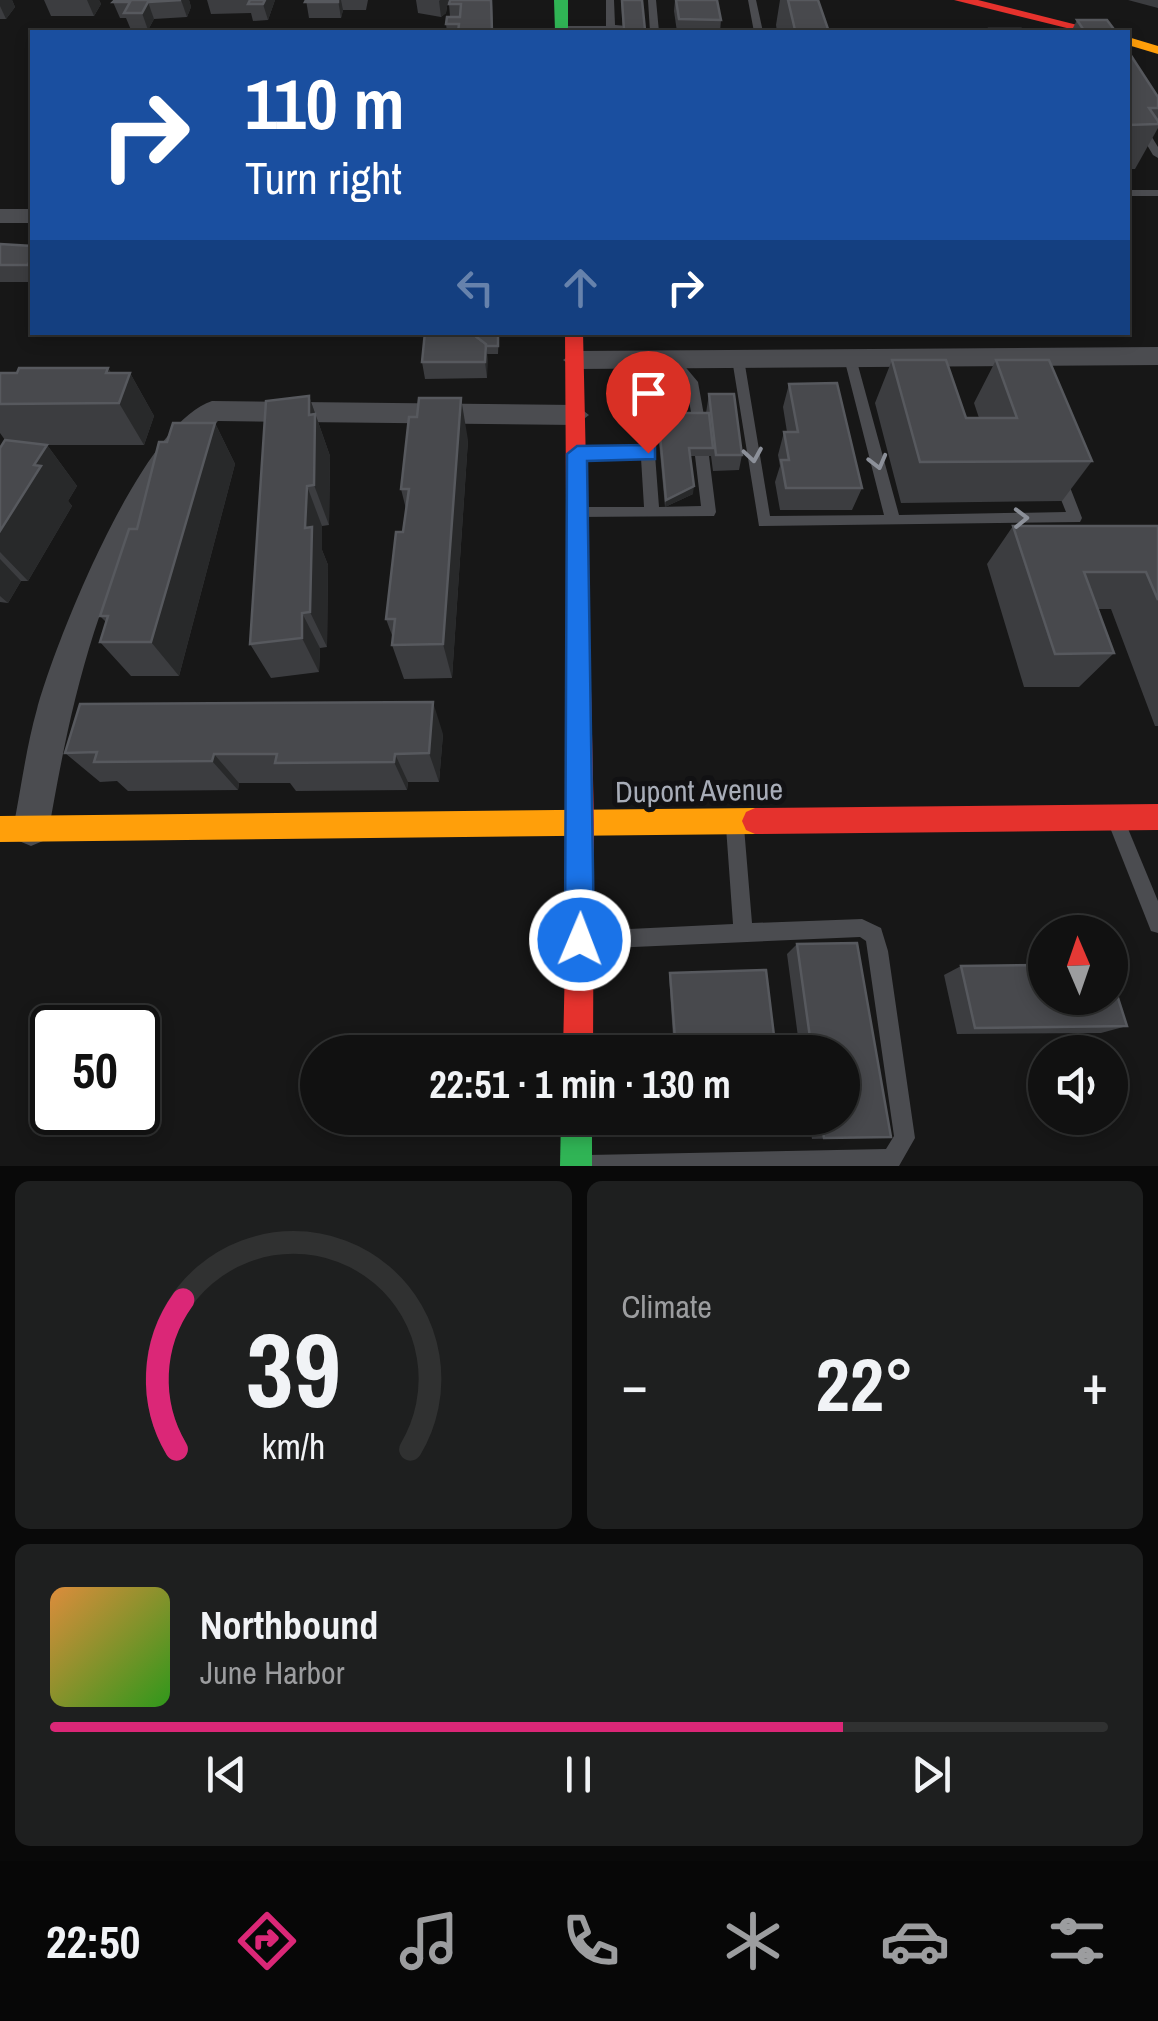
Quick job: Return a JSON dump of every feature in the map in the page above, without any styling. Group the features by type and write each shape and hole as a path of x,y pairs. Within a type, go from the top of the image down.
{"main road":[{"path":"561,0 562,30"},
{"path":"961,0 1082,30"},
{"path":"1130,42 1158,50"},
{"path":"574,335 581,823 578,1035"},
{"name":"Dupont Avenue","path":"0,829 1158,816"},
{"path":"576,1166 577,1135"}],"street":[{"path":"0,216 30,216"},
{"path":"576,360 850,358 1016,366 1158,356"},
{"path":"31,829 57,694 138,498 191,425 212,412 576,415"}],"lane":[{"path":"752,0 759,30"},
{"path":"611,30 610,5 622,10"},
{"path":"649,6 651,29"},
{"path":"562,30 623,28"},
{"path":"1130,109 1158,155"},
{"path":"1130,193 1158,193"},
{"path":"850,358 893,520"},
{"path":"738,359 764,522 1076,518 1054,464"},
{"path":"672,360 692,382 693,418"},
{"path":"652,512 656,482 652,431 644,399 692,382"},
{"path":"577,454 652,455"},
{"path":"578,513 709,512 699,464"},
{"path":"1115,817 1158,924"},
{"path":"734,821 743,932"},
{"path":"576,1166 891,1159 900,1152 904,1138 874,936 862,928 580,940"}],"building":[{"path":"115,0 181,0 148,2 142,13 124,13 130,2"},
{"path":"338,0 338,2 305,2"},
{"path":"450,0 491,0 492,30 458,30 459,24 446,24 447,17 460,17 461,4 449,4"},
{"path":"622,0 642,0 645,30 624,30"},
{"path":"676,0 717,0 721,20 679,19"},
{"path":"788,0 818,0 828,30 795,30"},
{"path":"1077,20 1107,20 1114,30 1084,30"},
{"path":"1130,54 1158,97 1158,108 1149,108 1158,124 1130,125"},
{"path":"0,244 30,246 28,265 0,265"},
{"path":"425,335 474,335 486,344 485,362 422,362"},
{"path":"474,335 498,335 498,346 486,344"},
{"path":"892,360 946,360 966,418 1017,418 996,360 1049,360 1092,461 920,462"},
{"path":"19,368 108,368 106,373 130,373 119,403 0,404 0,373 17,373"},
{"path":"837,383 862,488 786,488 781,460 789,460 784,432 798,432 789,384"},
{"path":"682,391 685,413 709,413 713,448 689,448 694,486 666,500 657,402"},
{"path":"709,394 734,394 742,455 716,455"},
{"path":"309,396 309,415 315,414 314,485 307,486 305,528 312,527 310,612 302,613 302,638 250,644 266,401"},
{"path":"419,398 461,398 443,644 392,645 395,619 386,619 396,532 403,532 409,489 401,489 409,417 417,417"},
{"path":"173,423 215,423 151,642 100,642 108,616 100,616 129,529 137,529 159,442 167,442"},
{"path":"5,440 47,445 34,465 41,466 0,531 0,448"},
{"path":"1013,526 1158,526 1158,600 1146,572 1084,572 1114,653 1055,654"},
{"path":"433,702 429,753 395,754 394,762 275,763 277,754 214,754 212,761 94,762 97,752 65,753 80,704"},
{"path":"857,943 891,1137 824,1138 823,1135 860,1135 860,1035 810,1035 797,944"},
{"path":"1028,965 1028,1015 1123,1015 1127,1026 975,1028 961,966"},
{"path":"766,970 774,1035 675,1035 670,973"}],"traffic: fast":[{"path":"561,0 562,30"},
{"path":"576,1166 577,1135"}],"traffic: slow":[{"path":"1130,42 1158,50"},
{"path":"0,829 755,821"}],"traffic: jam":[{"path":"961,0 1089,30"},
{"path":"574,335 581,823 578,1035"},
{"path":"755,821 1158,817"}],"route":[{"path":"580,940 577,454 648,453"}]}
